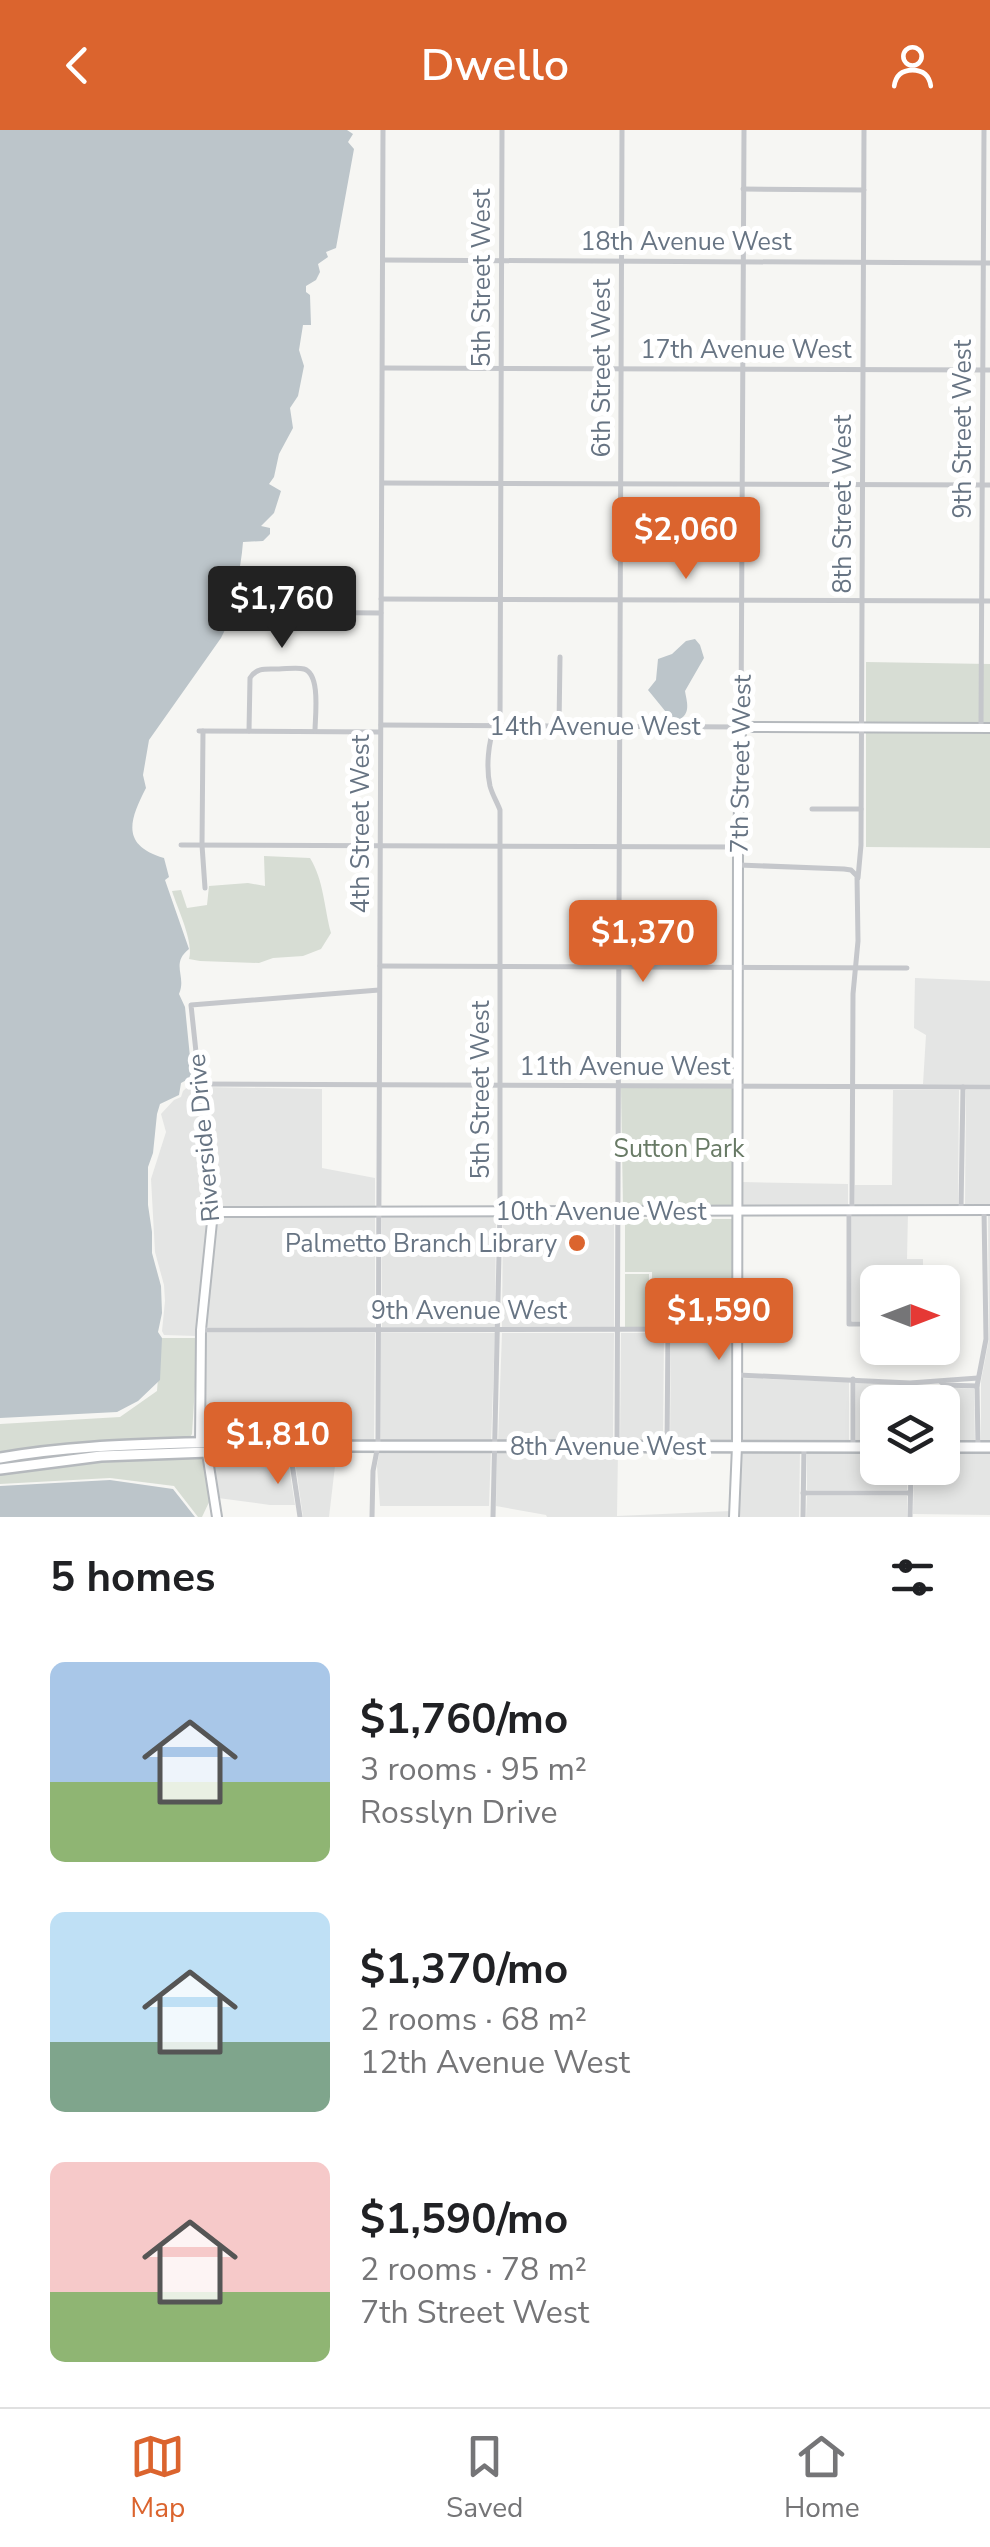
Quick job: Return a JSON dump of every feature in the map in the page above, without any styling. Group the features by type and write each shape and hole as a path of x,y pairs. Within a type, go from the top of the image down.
{"main road":[{"name":"8th Avenue West","path":"0,1458 63,1448 261,1442 289,1447"},
{"path":"207,1453 214,1448 261,1442"},
{"path":"101,1456 128,1450 190,1449 200,1443"},
{"name":"8th Avenue West","path":"0,1469 101,1456 289,1447 860,1446"},
{"path":"960,1447 990,1447"}],"street":[{"name":"4th Street West","path":"372,1517 372,1471 378,1445 383,130"},
{"name":"5th Street West","path":"492,1517 500,1211 500,810 489,777 490,738 498,726 502,130"},
{"name":"6th Street West","path":"617,1446 622,130"},
{"name":"7th Street West","path":"734,1517 744,130"},
{"name":"8th Street West","path":"860,1324 849,1324 852,994 858,941 861,809 864,130"},
{"name":"9th Street West","path":"984,130 986,485 982,601 986,728"},
{"path":"743,189 864,190"},
{"name":"18th Avenue West","path":"382,260 986,263"},
{"name":"17th Avenue West","path":"382,368 986,370"},
{"path":"382,483 986,485"},
{"path":"381,599 990,601"},
{"path":"240,612 381,613"},
{"path":"559,726 560,657"},
{"path":"250,731 252,674 261,668 302,668 311,673 314,682 315,732"},
{"name":"14th Avenue West","path":"202,845 201,731 498,726 986,728"},
{"path":"812,809 861,809"},
{"path":"182,845 738,847"},
{"path":"202,845 206,888"},
{"path":"738,866 844,869 857,877"},
{"path":"380,966 907,968"},
{"name":"Riverside Drive","path":"200,1443 201,1330 212,1212 192,1005 380,990"},
{"name":"11th Avenue West","path":"200,1084 990,1087"},
{"path":"961,1210 962,1087"},
{"path":"978,1447 978,1382 986,1339 987,1210"},
{"name":"10th Avenue West","path":"212,1212 987,1210"},
{"name":"9th Avenue West","path":"201,1330 738,1330"},
{"path":"667,1446 668,1330"},
{"path":"738,1374 910,1383 978,1382"},
{"path":"853,1379 853,1446"},
{"path":"289,1447 300,1517"},
{"path":"803,1517 804,1447"},
{"path":"207,1453 217,1517"},
{"path":"910,1485 910,1517"},
{"path":"803,1493 910,1493"}],"shaded area":[{"path":"0,130 347,130 353,134 348,142 354,149 336,248 326,252 328,257 318,264 316,280 306,286 311,325 303,325 299,350 304,366 298,396 290,408 293,428 269,484 281,491 274,513 261,526 270,528 270,534 263,541 243,542 237,585 246,587 221,638 149,740 143,775 146,788 133,821 135,839 150,853 164,858 169,877 165,880 189,949 181,960 179,994 185,1007 192,1077 181,1083 179,1095 160,1104 148,1167 152,1253 161,1286 160,1380 138,1401 117,1412 0,1418"},
{"path":"695,639 704,658 685,691 687,711 679,720 670,717 648,690 656,680 658,659"},
{"path":"915,978 990,981 990,1084 923,1084 926,1035 914,1028"},
{"path":"193,1082 197,1083 209,1212 197,1336 164,1335 164,1285 155,1252 151,1179 166,1132 161,1114"},
{"path":"204,1087 322,1089 322,1168 375,1178 375,1209 216,1209"},
{"path":"893,1090 959,1090 958,1207 855,1207 855,1185 892,1185"},
{"path":"966,1090 990,1090 990,1207 965,1207"},
{"path":"742,1182 848,1184 848,1207 742,1207"},
{"path":"908,1212 907,1259 923,1259 923,1265 860,1265 860,1321 852,1321 852,1213"},
{"path":"614,1213 614,1327 502,1327 503,1214"},
{"path":"988,1213 990,1444 981,1444 981,1381 989,1339"},
{"path":"496,1214 495,1327 382,1327 382,1215"},
{"path":"216,1215 375,1215 375,1327 205,1327"},
{"path":"204,1333 375,1333 374,1442 207,1438 202,1400"},
{"path":"381,1333 495,1333 491,1443 381,1442"},
{"path":"502,1333 614,1333 613,1443 498,1443"},
{"path":"621,1333 664,1333 663,1443 620,1443"},
{"path":"671,1333 734,1333 734,1443 670,1443"},
{"path":"741,1378 849,1382 849,1443 741,1443"},
{"path":"856,1382 907,1385 860,1385 860,1443 856,1443"},
{"path":"960,1388 974,1389 975,1444 960,1444"},
{"path":"380,1448 491,1449 489,1506 380,1506"},
{"path":"337,1449 329,1517 303,1517 294,1454"},
{"path":"497,1449 618,1450 617,1516 731,1511 731,1517 547,1517 496,1506"},
{"path":"740,1450 800,1450 799,1517 738,1517"},
{"path":"807,1450 860,1450 860,1485 907,1485 907,1490 807,1490"},
{"path":"960,1450 990,1450 990,1515 913,1514 914,1485 960,1485"},
{"path":"287,1454 295,1505 218,1498 211,1456"},
{"path":"110,1480 173,1489 195,1517 0,1517 0,1486"},
{"path":"807,1496 907,1496 907,1517 806,1517"}],"green space":[{"path":"866,662 990,664 990,724 866,722"},
{"path":"866,732 990,734 990,848 866,847"},
{"path":"264,856 310,858 321,885 331,933 321,949 259,963 189,959 187,935 172,891 181,890 187,908 207,905 209,886 265,886"},
{"name":"Sutton Park","path":"621,1088 736,1088 736,1208 623,1208"},
{"path":"625,1219 735,1219 736,1328 652,1327 652,1272 625,1272"},
{"path":"625,1274 649,1274 649,1327 625,1327"},
{"path":"161,1338 198,1338 192,1434 188,1440 0,1453 0,1424 120,1417 157,1391"},
{"path":"204,1456 211,1498 202,1517 174,1486 110,1478 0,1484 0,1472 66,1462"}],"place":[{"name":"Palmetto Branch Library","path":"577,1243"}]}
